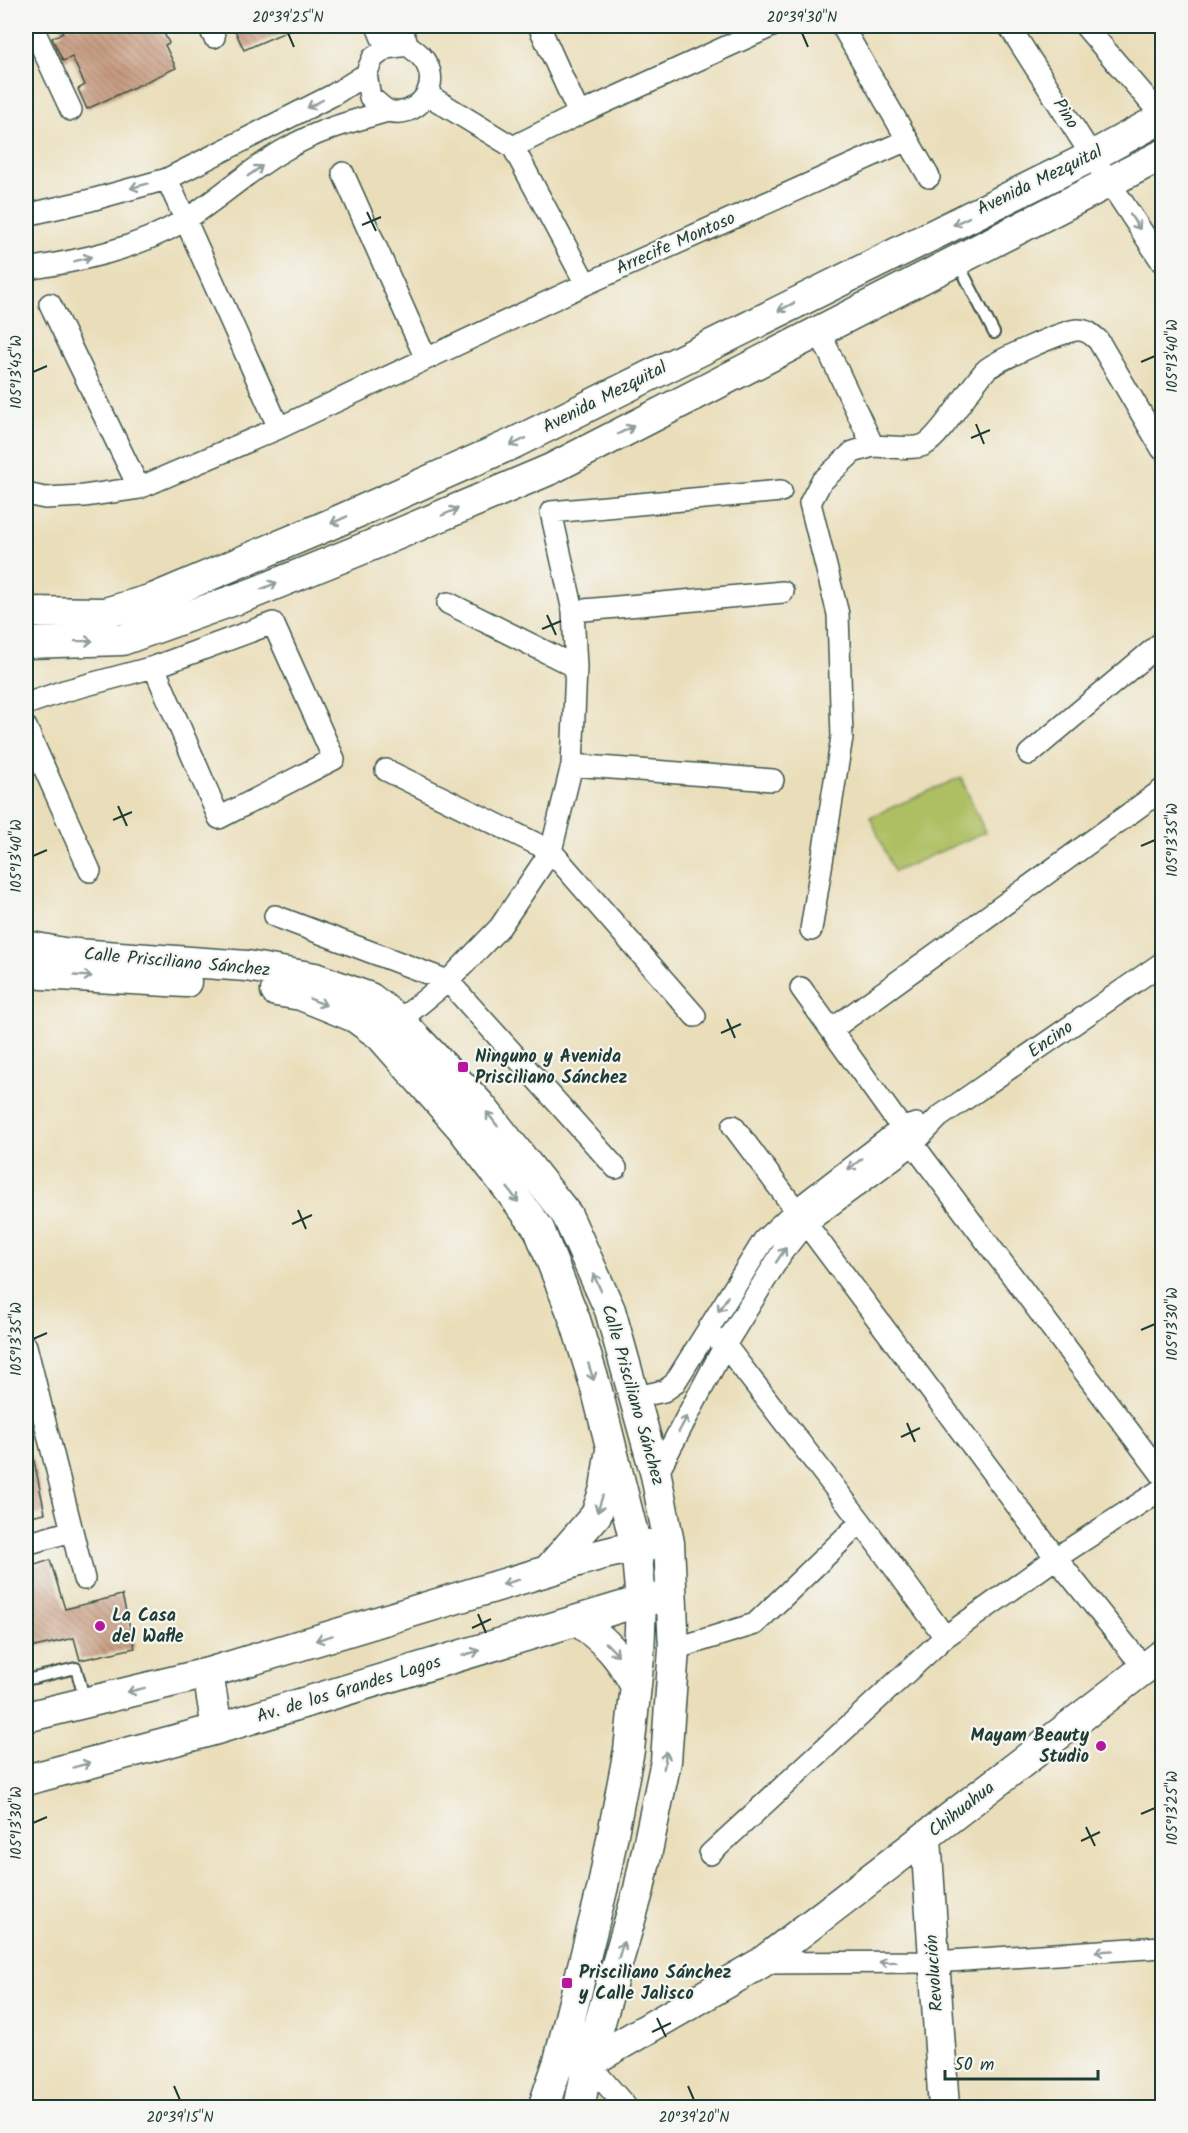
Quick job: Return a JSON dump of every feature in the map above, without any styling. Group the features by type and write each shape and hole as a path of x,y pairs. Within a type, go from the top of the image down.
{"street":[{"path":"32,26 71,110"},
{"path":"377,26 386,48"},
{"path":"26,270 76,261 136,244 184,220 285,149 325,129 388,111 403,112 417,106 428,95 431,81 429,67 421,55 408,45 399,26"},
{"path":"539,26 579,114"},
{"path":"513,147 579,114 772,26"},
{"path":"842,26 929,177"},
{"name":"Pino","path":"1009,26 1108,182 1162,261"},
{"path":"1085,26 1162,117"},
{"path":"388,111 370,97 366,74 373,58 386,48 408,45"},
{"path":"26,215 167,179 333,95 366,74"},
{"path":"428,95 513,147 586,284"},
{"name":"Avenida Mezquital","path":"26,612 105,613 153,599 321,528 514,443 1092,156 1162,117"},
{"name":"Arrecife Montoso","path":"26,494 45,498 84,496 139,488 279,428 586,284 907,140"},
{"name":"Avenida Mezquital","path":"26,643 122,640 251,594 551,469 1162,155"},
{"path":"343,173 426,359"},
{"path":"167,179 279,428"},
{"path":"50,304 139,488"},
{"path":"811,930 842,737 838,614 810,502 821,482 853,452 873,446 923,445 935,436 987,369 1047,339 1076,329 1088,331 1098,340 1162,449"},
{"path":"819,331 873,446"},
{"path":"390,1028 448,981 500,927 551,851 572,765 576,667 573,611 550,512 782,491"},
{"path":"573,611 783,592"},
{"path":"448,603 576,667"},
{"path":"26,704 64,691 154,667 273,623 334,759 219,818 154,667"},
{"path":"1029,754 1162,642"},
{"path":"26,727 90,871"},
{"path":"572,765 773,780"},
{"path":"386,770 551,851 695,1016"},
{"path":"831,1030 1162,790"},
{"path":"274,916 448,981 616,1168"},
{"name":"Calle Prisciliano Sánchez","path":"26,946 63,953 247,966 315,978 370,998 461,1127 539,1229 575,1320 597,1390 636,1546 641,1601 636,1686 629,1750 603,1886 574,2062 579,2108"},
{"name":"Encino","path":"800,1217 907,1136 939,1117 1162,963"},
{"name":"Calle Prisciliano Sánchez","path":"26,969 42,974 239,986 301,995 355,1017 390,1028 480,1105 567,1215 610,1310 656,1475 669,1543 674,1649 664,1773 639,1889 574,2062 543,2108"},
{"path":"801,988 907,1136 1162,1475"},
{"path":"733,1126 1056,1558 1154,1662"},
{"path":"636,1397 664,1391 674,1384 764,1240 800,1217"},
{"path":"656,1475 725,1345 783,1251 800,1217"},
{"path":"706,1331 725,1345 861,1522 945,1637"},
{"path":"26,1346 84,1579"},
{"path":"547,1571 596,1515 605,1489 612,1446"},
{"path":"710,1854 945,1637 1056,1558 1162,1490"},
{"path":"674,1649 755,1624 861,1522"},
{"path":"26,1544 72,1531"},
{"path":"26,1717 208,1673 547,1571 593,1555 636,1546 669,1543"},
{"name":"Av. de los Grandes Lagos","path":"26,1780 217,1730 641,1601 672,1597"},
{"path":"578,1621 619,1656 636,1686"},
{"name":"Chihuahua","path":"574,2062 761,1964 1154,1662"},
{"path":"208,1673 217,1730"},
{"name":"Revolución","path":"926,1838 944,2108"},
{"name":"Chihuahua","path":"761,1964 935,1962 1162,1947"},
{"path":"574,2062 627,2108"}],"lane":[{"path":"956,260 994,333"},
{"path":"26,1680 76,1668 85,1703"}],"green space":[{"path":"961,777 985,832 894,872 870,817"}],"building":[{"path":"60,26 160,26 169,43 165,45 176,68 87,109 78,89 85,85 72,57 63,61 52,38 63,33"},
{"path":"233,26 299,26 244,50"},
{"path":"26,1456 33,1456 45,1513 26,1517"},
{"path":"50,1560 65,1609 122,1595 135,1648 80,1660 74,1638 26,1649 26,1568"}],"place":[{"name":"Ninguno y Avenida Prisciliano Sánchez","path":"463,1067"},
{"name":"La Casa del Wafle","path":"100,1626"},
{"name":"Mayam Beauty Studio","path":"1101,1746"},
{"name":"Prisciliano Sánchez y Calle Jalisco","path":"567,1983"}]}
